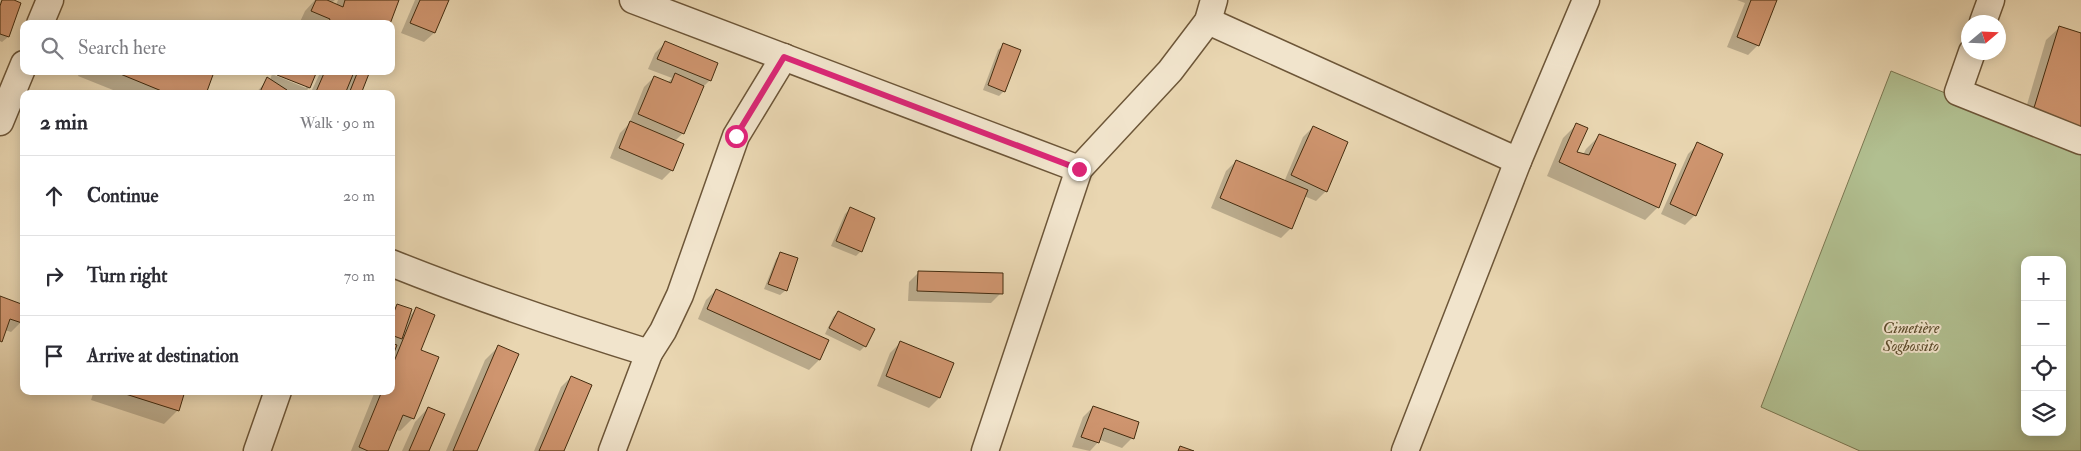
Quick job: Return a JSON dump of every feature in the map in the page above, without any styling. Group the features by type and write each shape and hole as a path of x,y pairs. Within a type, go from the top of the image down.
{"street":[{"path":"42,20 50,0"},
{"path":"633,0 1079,169"},
{"path":"1406,451 1518,160 1586,0"},
{"path":"1986,15 1991,0"},
{"path":"985,451 1079,169 1170,71 1211,10 1518,160"},
{"path":"612,451 649,352 663,331 680,295 736,136 784,57"},
{"path":"1969,60 1958,92 2081,141"},
{"path":"10,115 21,75"},
{"path":"395,265 550,322 649,352"},
{"path":"257,451 277,395"}],"green space":[{"name":"Cimetière Sogbossito","path":"1891,71 2081,148 2081,451 1860,451 1761,407"}],"building":[{"path":"2,0 14,0 21,3 9,37 0,34 0,6"},
{"path":"316,0 327,0 343,7 345,0 399,0 392,20 330,20 311,11"},
{"path":"420,0 449,0 435,33 410,23"},
{"path":"1751,0 1777,0 1759,46 1737,37"},
{"path":"2059,26 2081,33 2081,131 2033,111"},
{"path":"665,41 718,63 711,81 657,59"},
{"path":"1003,43 1021,50 1005,92 988,85"},
{"path":"675,73 704,86 684,134 638,114 654,76 671,83"},
{"path":"123,75 213,75 207,90 159,90"},
{"path":"277,75 315,75 310,88"},
{"path":"323,75 353,75 347,90 317,90"},
{"path":"356,75 368,75 363,90 350,90"},
{"path":"267,77 287,90 261,90"},
{"path":"630,121 684,144 673,171 619,148"},
{"path":"1576,123 1588,128 1577,152 1589,155 1599,134 1676,164 1659,208 1559,162"},
{"path":"1313,126 1348,142 1327,192 1291,175"},
{"path":"1697,142 1723,154 1696,216 1670,204"},
{"path":"1236,160 1308,190 1292,229 1220,198"},
{"path":"850,207 875,218 862,252 836,241"},
{"path":"780,252 798,258 787,291 768,284"},
{"path":"918,271 1003,273 1003,294 917,291"},
{"path":"716,289 829,340 820,360 707,309"},
{"path":"0,296 20,304 20,322 10,319 2,342 0,341"},
{"path":"397,304 412,309 402,339 395,336 395,309"},
{"path":"416,307 435,315 421,350 439,357 414,419 403,415 388,451 368,451 359,447 380,395 395,395 395,359"},
{"path":"838,311 875,329 866,347 829,328"},
{"path":"900,341 954,363 940,398 886,376"},
{"path":"498,345 519,354 477,451 453,451"},
{"path":"571,376 592,385 564,451 539,451"},
{"path":"129,395 184,395 179,411"},
{"path":"1093,406 1139,422 1134,439 1104,428 1099,443 1081,437"},
{"path":"428,407 445,414 429,451 409,451"},
{"path":"1180,446 1194,451 1178,451"}],"route":[{"path":"736,136 784,57 1079,169"}]}
